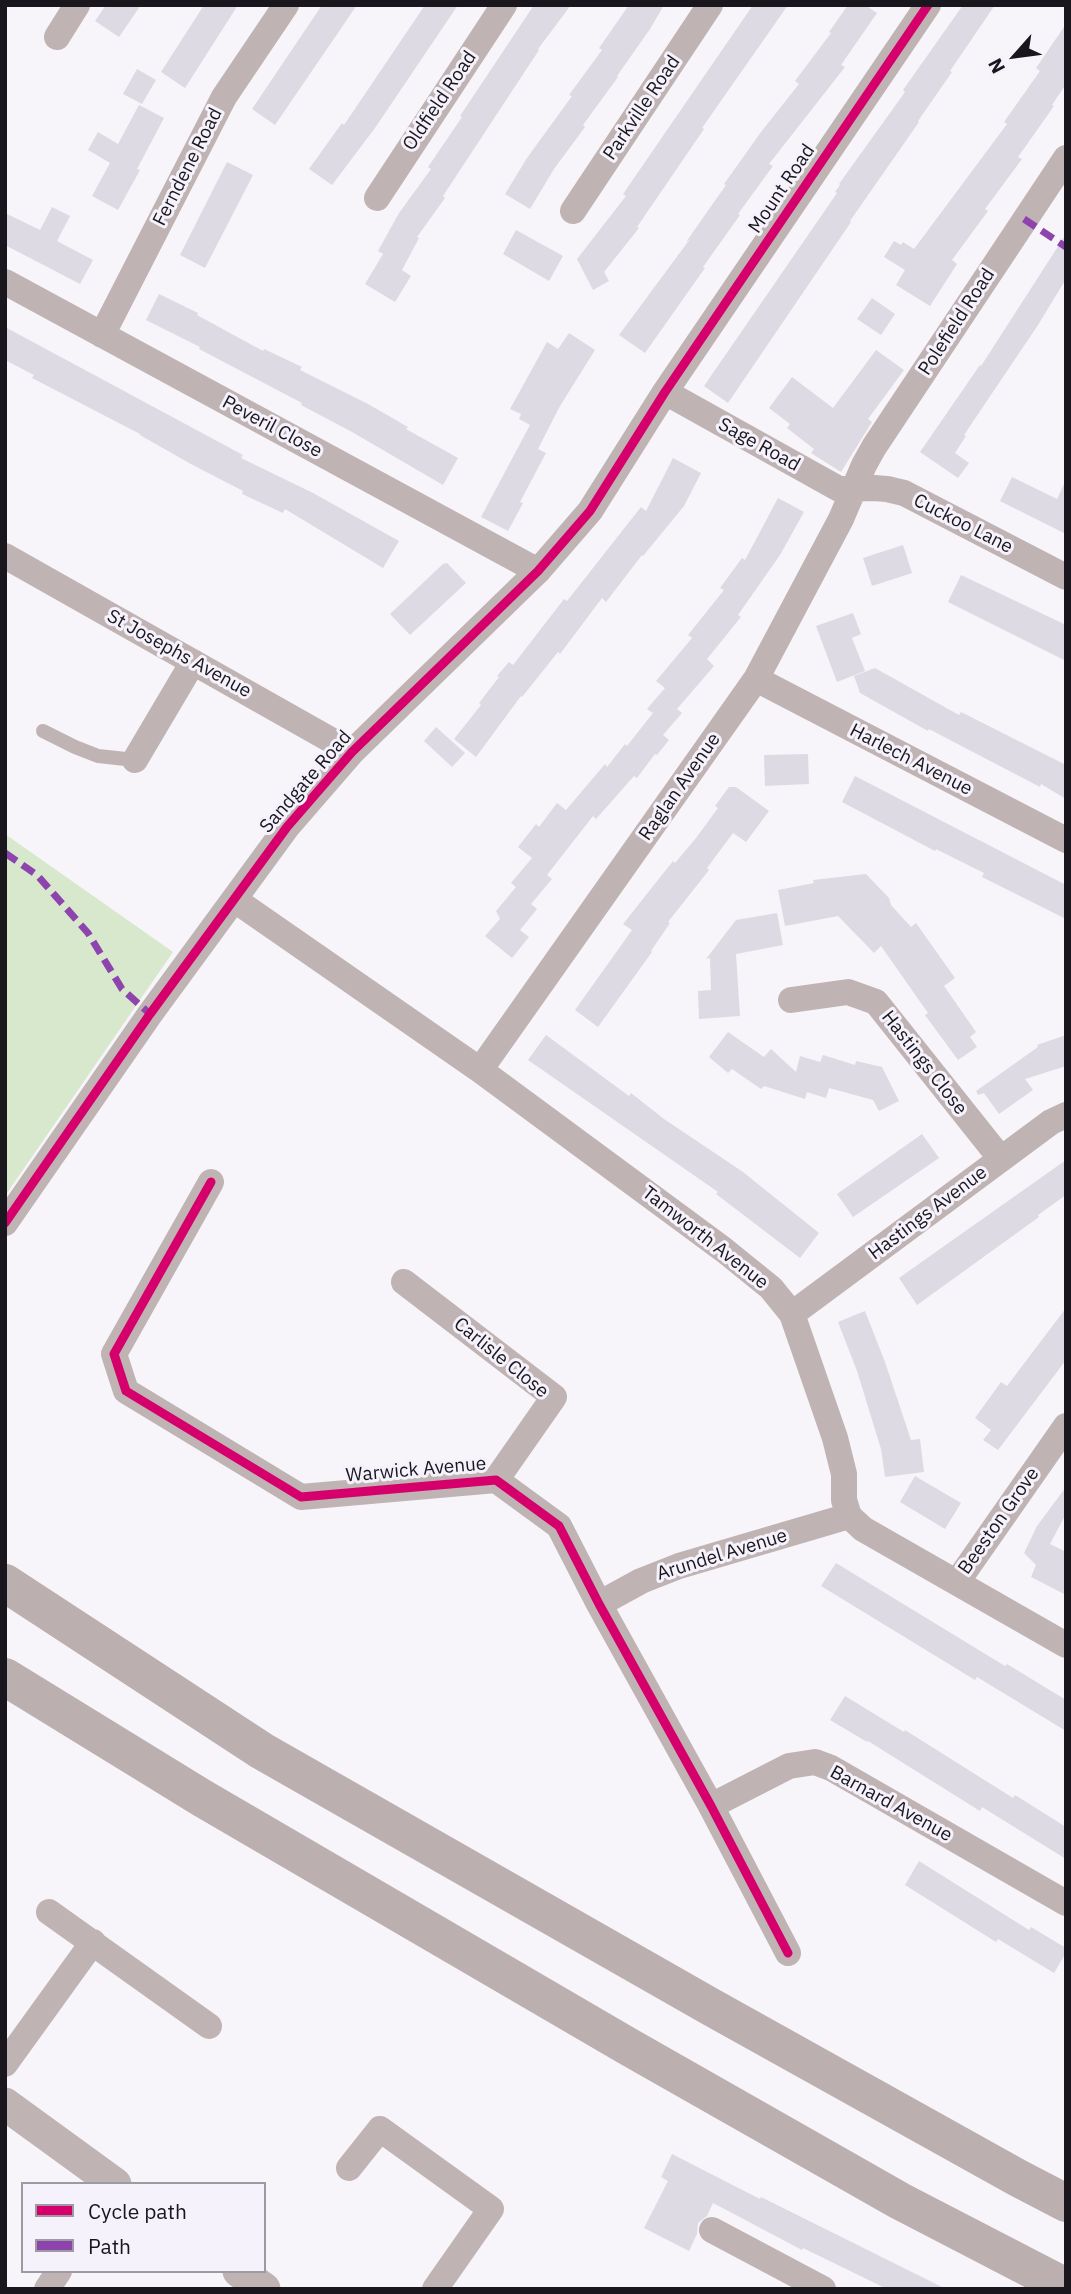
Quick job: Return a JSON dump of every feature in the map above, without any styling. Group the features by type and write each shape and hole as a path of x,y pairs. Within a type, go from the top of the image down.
{"highway":[{"path":"5,1583 262,1751 711,2007 1066,2203"},
{"path":"5,1677 202,1798 640,2054 900,2201 1066,2287"}],"street":[{"path":"57,37 77,5"},
{"name":"Ferndene Road","path":"102,335 224,97 286,5"},
{"name":"Oldfield Road","path":"377,198 504,5"},
{"name":"Parkville Road","path":"573,211 710,5"},
{"name":"Mount Road","path":"665,392 928,5"},
{"name":"Polefield Road","path":"855,489 874,447 1066,158"},
{"name":"Peveril Close","path":"5,282 538,571"},
{"name":"Sage Road","path":"665,392 839,489 855,489"},
{"name":"Sandgate Road","path":"5,1223 150,1014 287,827 352,752 538,571 590,511 665,392"},
{"name":"Cuckoo Lane","path":"855,489 887,489 904,493 1066,577"},
{"name":"Raglan Avenue","path":"480,1070 756,679 855,489"},
{"name":"St Josephs Avenue","path":"5,556 352,752"},
{"path":"135,760 193,662"},
{"name":"Harlech Avenue","path":"756,679 1066,840"},
{"name":"Tamworth Avenue","path":"235,900 480,1070 724,1250 771,1288 792,1314 835,1438 844,1474 844,1500 849,1516"},
{"name":"Hastings Close","path":"791,1000 848,992 876,1002 1001,1159"},
{"name":"Hastings Avenue","path":"792,1314 1051,1122 1066,1115"},
{"name":"Warwick Avenue","path":"211,1182 114,1353 126,1391 301,1497 496,1480 559,1526 789,1953"},
{"name":"Carlisle Close","path":"404,1283 554,1397 496,1480"},
{"name":"Beeston Grove","path":"957,1582 1066,1426"},
{"path":"849,1516 863,1529 1066,1644"},
{"name":"Arundel Avenue","path":"599,1604 641,1581 679,1566 849,1516"},
{"name":"Barnard Avenue","path":"712,1806 789,1766 815,1762 831,1768 1066,1903"},
{"path":"48,1912 209,2026"},
{"path":"5,2064 93,1942"},
{"path":"5,2104 112,2182"},
{"path":"349,2168 380,2129 491,2209 435,2289"},
{"path":"712,2230 823,2289"},
{"path":"47,2289 58,2273"},
{"path":"242,2273 264,2289"}],"lane":[{"path":"43,731 99,756 135,760"}],"green space":[{"path":"5,834 173,952 5,1196"}],"building":[{"path":"106,5 141,5 119,37 95,21"},
{"path":"204,5 238,5 185,88 161,72"},
{"path":"322,5 357,5 275,125 252,109"},
{"path":"425,5 458,5 375,128 332,185 309,169 342,123 344,125"},
{"path":"534,5 571,5 538,49 443,196 445,198 417,237 419,238 402,270 411,276 395,302 365,284 383,254 378,251 399,213 431,169 428,167 462,117 460,116"},
{"path":"629,5 664,5 530,209 505,194 527,158 572,96 569,95 602,50 599,48"},
{"path":"753,5 788,5 702,128 704,129 637,227 639,228 604,272 609,281 593,290 577,259 626,196 623,194"},
{"path":"848,5 865,5 877,13 841,65 845,67 769,164 773,166 645,353 619,335 690,239 686,242 761,132 799,84 795,81"},
{"path":"963,5 995,5 728,403 704,386"},
{"path":"1066,24 1066,84 1018,157 1022,159 952,260 957,264 930,306 896,285 905,270 884,257 894,241 901,245 903,242 914,249 1007,124 1004,122 1040,71 1036,68"},
{"path":"137,69 156,80 142,104 123,94"},
{"path":"139,105 164,118 118,210 92,196 110,163 88,150 98,132 118,144"},
{"path":"227,162 253,175 205,268 180,255"},
{"path":"52,207 70,216 57,241 93,260 80,284 5,245 5,213 40,230"},
{"path":"516,230 563,256 549,281 503,254"},
{"path":"1066,234 1066,279 964,435 966,436 955,453 969,463 958,478 920,452 981,366"},
{"path":"159,294 263,351 264,349 302,367 300,370 368,404 458,458 443,485 301,405 302,403 146,320"},
{"path":"872,298 895,314 881,335 857,319"},
{"path":"5,327 243,455 241,458 313,493 399,541 383,568 285,509 283,513 242,494 243,491 32,378 34,375 5,360"},
{"path":"569,333 595,350 560,406 538,449 546,453 508,531 481,517 530,425 519,419 521,414 510,409 547,342 558,349"},
{"path":"876,350 904,370 868,419 872,422 841,472 811,453 814,449 787,428 790,424 769,408 792,377 833,408"},
{"path":"673,458 701,473 684,506 606,602 602,598 560,654 558,652 521,696 476,757 454,739 481,705 479,703 499,677 497,676 509,662 513,665 641,507 646,511"},
{"path":"1012,477 1057,499 1066,480 1066,534 1000,501"},
{"path":"778,498 804,512 780,555 738,615 741,617 707,659 714,666 677,709 682,713 663,735 669,740 637,778 634,776 596,819 593,816 547,875 552,879 531,904 537,909 520,930 529,937 512,958 485,936 500,919 496,911 516,887 511,883 532,858 518,847 536,824 539,827 557,803 566,810 605,764 607,767 625,744 627,746 653,713 647,709 665,688 656,681 692,638 688,635 724,590 720,588 742,558 745,560"},
{"path":"903,545 912,573 872,586 863,558"},
{"path":"447,563 466,583 410,635 390,614"},
{"path":"961,575 1066,625 1066,661 948,602"},
{"path":"853,613 861,634 852,638 865,671 837,682 816,626"},
{"path":"875,668 959,715 961,712 1066,765 1066,799 1041,784 1040,787 929,729 928,731 860,693 854,676"},
{"path":"436,727 465,753 452,767 424,741"},
{"path":"808,754 809,784 765,786 764,755"},
{"path":"855,776 1066,885 1066,919 982,877 984,873 936,849 935,851 842,802"},
{"path":"729,787 736,787 769,811 746,842 733,833 707,868 709,870 668,922 670,923 652,952 598,1027 575,1010 632,930 623,924 673,861 675,863 696,838 718,808 715,806"},
{"path":"866,874 911,927 916,923 955,978 944,986 976,1032 970,1037 977,1047 958,1060 925,1015 928,1013 881,946 874,953 838,916 785,926 778,890 814,883 813,880"},
{"path":"777,913 783,945 736,954 740,1016 699,1019 698,991 711,990 710,958 706,959 736,920"},
{"path":"728,1032 764,1057 771,1049 796,1072 800,1056 820,1062 823,1055 855,1065 856,1061 882,1067 899,1101 879,1111 873,1100 829,1088 826,1098 807,1092 805,1099 764,1086 761,1089 732,1069 728,1073 709,1057"},
{"path":"546,1035 629,1096 631,1093 664,1119 743,1172 819,1233 800,1258 716,1194 718,1192 528,1060"},
{"path":"1066,1035 1066,1066 1025,1079 1033,1090 999,1114 984,1093 978,1095 976,1091 1038,1047 1037,1045"},
{"path":"922,1134 939,1158 853,1217 837,1194"},
{"path":"1066,1160 1066,1195 917,1305 899,1278"},
{"path":"1066,1308 1066,1360 998,1450 983,1440 991,1430 975,1418 1001,1382 1007,1386"},
{"path":"865,1311 911,1440 920,1439 924,1472 885,1477 881,1449 857,1371 838,1322"},
{"path":"915,1476 961,1503 945,1529 900,1502"},
{"path":"1066,1487 1066,1514 1050,1544 1066,1552 1066,1595 1031,1577 1036,1565 1024,1553 1037,1526"},
{"path":"836,1563 1066,1700 1066,1731 977,1677 975,1680 821,1586"},
{"path":"845,1696 1066,1827 1066,1859 982,1807 980,1811 830,1720"},
{"path":"919,1861 1029,1930 1031,1927 1066,1948 1066,1953 1054,1973 998,1939 996,1942 905,1885"},
{"path":"672,2154 946,2289 887,2289 803,2248 802,2250 713,2203 707,2216 698,2223 697,2234 689,2251 644,2228 668,2181 661,2177"}],"marked path":[{"path":"1024,219 1066,247"},
{"path":"5,853 37,875 88,933 122,989 150,1014"}],"cycle path":[{"path":"5,1223 150,1014 287,827 352,752 538,571 590,511 665,392 928,5"},
{"path":"211,1182 114,1354 126,1391 301,1497 496,1480 559,1526 788,1953"}]}
